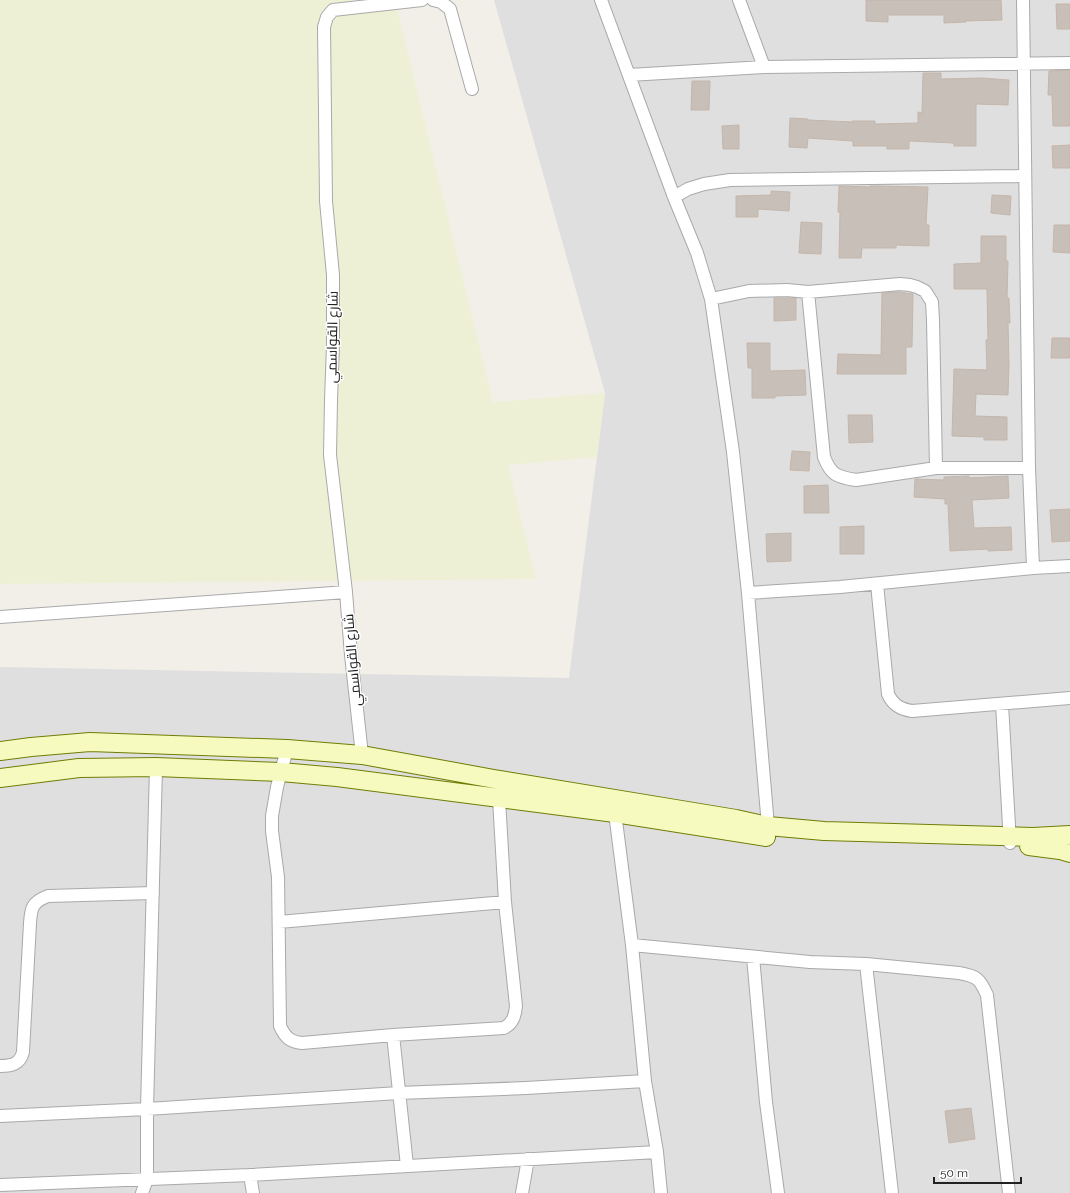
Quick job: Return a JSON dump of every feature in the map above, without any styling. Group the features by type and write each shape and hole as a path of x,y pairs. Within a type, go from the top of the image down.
{"main road":[{"path":"0,751 90,742 287,749 362,755 457,773 736,819 770,832"},
{"path":"0,778 79,768 156,768 281,772 337,776 499,799 770,832 879,839 1010,841 1052,848 1070,853"},
{"path":"454,792 457,773"},
{"path":"1010,841 1033,837 1070,835"}],"street":[{"name":"شارع القواسمي","path":"362,755 346,592 330,455 333,345 332,275 326,201 324,27 327,17 333,10 422,0"},
{"path":"433,0 441,2 450,8 472,89"},
{"path":"601,0 696,253 711,299 733,452 748,593 770,832"},
{"path":"740,0 764,67"},
{"path":"1023,0 1029,468 1033,568"},
{"path":"629,75 764,67 1070,63"},
{"path":"674,197 688,189 704,184 730,180 1025,176"},
{"path":"711,299 749,291 787,290 808,292 900,284 910,285 925,291 932,302 934,320 936,468"},
{"path":"808,292 824,457 829,468 836,475 856,480 936,468 1029,468"},
{"path":"748,593 806,590 1033,568 1070,566"},
{"path":"877,584 888,694 895,705 912,711 1070,698"},
{"path":"0,617 346,592"},
{"path":"1002,704 1010,841"},
{"path":"287,749 274,806 272,831 278,877 280,1026 284,1034 295,1043 393,1034 504,1028 510,1025 515,1014 516,1006 506,902 499,799"},
{"path":"142,1193 147,1179 147,1109 156,768"},
{"path":"615,813 632,945 645,1081 657,1152 662,1193"},
{"path":"0,1066 8,1066 18,1062 22,1058 30,924 31,912 34,904 39,899 48,896 153,893"},
{"path":"279,922 506,902"},
{"path":"632,945 810,962 866,964 960,973 974,977 981,982 987,995 1009,1193"},
{"path":"754,957 766,1102 778,1193"},
{"path":"866,964 892,1193"},
{"path":"393,1034 407,1166"},
{"path":"0,1116 147,1109 400,1093 645,1081"},
{"path":"0,1185 250,1176 657,1152"},
{"path":"522,1193 528,1159"},
{"path":"250,1176 253,1193"}],"shaded area":[{"path":"494,0 1070,0 1070,1193 0,1193 0,667 569,678 605,393"}],"green space":[{"path":"0,0 395,0 493,402 605,393 597,457 508,465 536,579 0,584"}],"building":[{"path":"866,0 1001,0 1002,20 944,23 944,15 888,15 888,22 866,21"},
{"path":"1056,4 1070,4 1070,29 1057,29"},
{"path":"1070,70 1070,126 1053,126 1052,95 1048,95 1049,71"},
{"path":"923,73 941,73 941,79 982,78 1009,80 1008,105 976,104 976,146 954,146 954,143 909,141 909,149 887,149 887,146 853,146 853,141 808,138 807,148 789,147 790,118 852,122 875,121 875,124 918,123 918,112 922,113"},
{"path":"692,81 710,81 709,110 691,110"},
{"path":"739,125 739,149 723,149 722,126"},
{"path":"1070,145 1070,168 1053,168 1052,146"},
{"path":"839,186 928,187 926,225 929,225 929,246 896,245 896,248 862,248 861,258 839,258"},
{"path":"771,191 790,192 789,211 758,209 758,217 736,217 736,196 771,195"},
{"path":"992,195 1011,196 1010,215 991,213"},
{"path":"801,222 822,223 821,254 799,253"},
{"path":"1054,225 1070,225 1070,253 1053,252"},
{"path":"981,236 1006,236 1006,261 1008,261 1007,298 1009,298 1010,323 1008,323 1008,395 976,394 975,416 1007,417 1007,440 984,440 984,437 952,436 954,369 987,370 987,289 954,289 954,264 981,263"},
{"path":"899,292 913,294 912,347 906,347 906,374 837,374 838,354 881,355 882,293"},
{"path":"774,298 796,298 796,320 774,321"},
{"path":"1052,338 1070,338 1070,358 1051,358"},
{"path":"747,343 770,343 770,371 805,370 806,395 775,396 775,398 752,398 752,368 748,368"},
{"path":"848,415 872,415 873,442 849,443"},
{"path":"792,451 810,452 809,471 790,470"},
{"path":"969,476 969,478 1008,476 1009,498 972,500 974,528 1011,527 1012,550 988,551 988,549 950,551 948,504 945,504 945,499 914,497 915,479 944,480 944,477"},
{"path":"828,485 829,513 804,513 804,486"},
{"path":"1070,509 1070,541 1052,542 1050,510"},
{"path":"864,526 864,554 840,554 840,527"},
{"path":"791,533 791,561 767,562 766,534"},
{"path":"971,1108 975,1139 949,1143 945,1111"}]}
